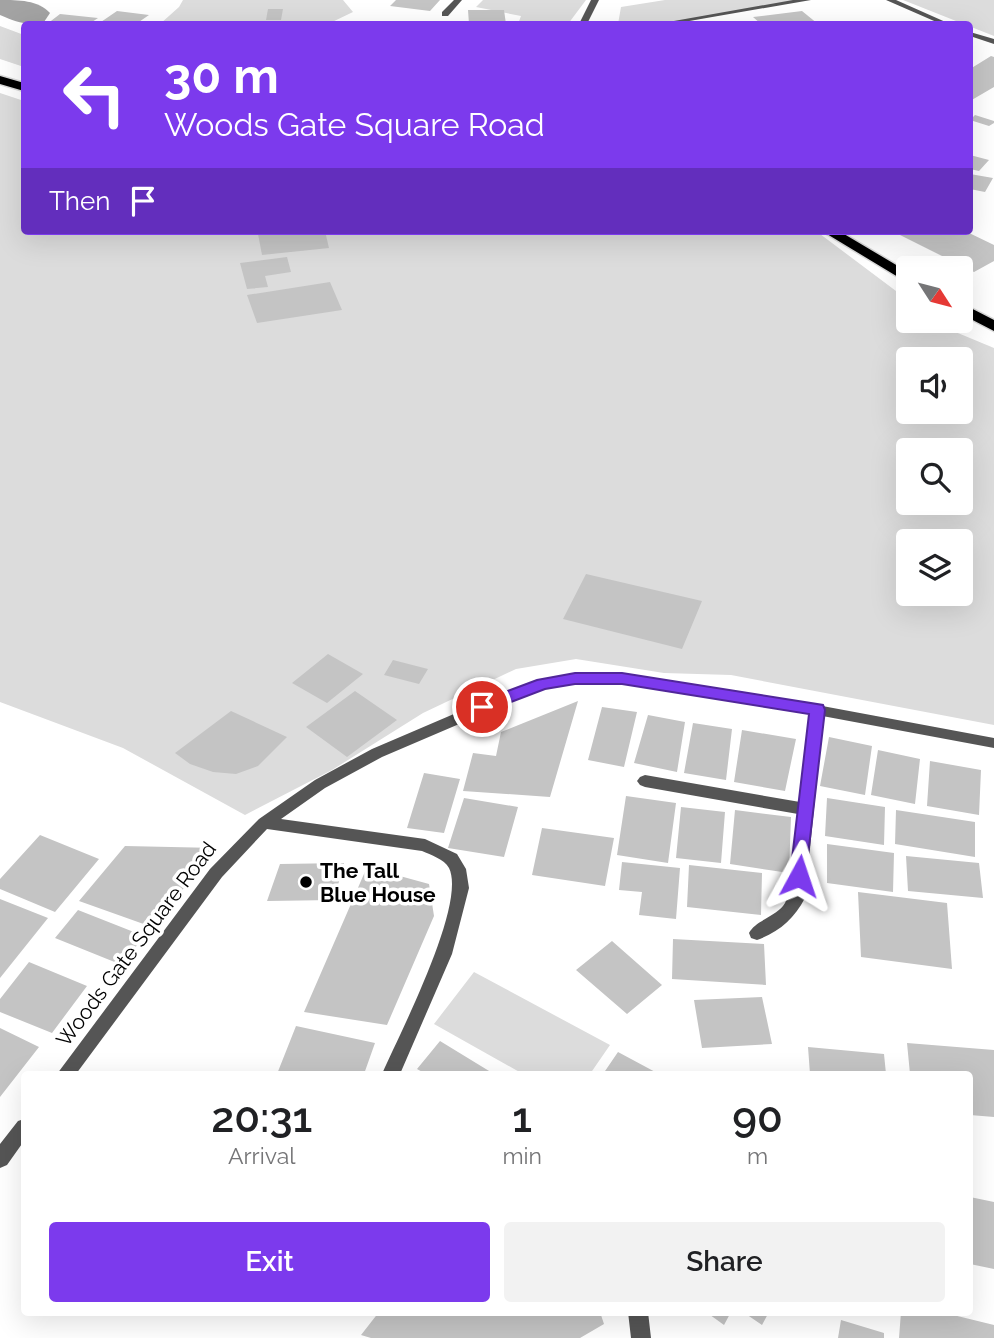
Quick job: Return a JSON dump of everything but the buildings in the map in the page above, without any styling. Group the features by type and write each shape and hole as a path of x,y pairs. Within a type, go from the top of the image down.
{"highway":[{"path":"0,80 21,86"},
{"path":"836,235 896,271"},
{"path":"973,315 994,326"}],"street":[{"path":"445,14 458,0"},
{"path":"584,21 595,0"},
{"path":"679,21 807,0"},
{"path":"890,0 939,21"},
{"path":"973,35 994,42"},
{"name":"Woods Gate Square Road","path":"68,1071 216,873 264,823 320,784 376,753 542,684 575,678 622,678 994,743"},
{"path":"757,933 777,923 790,912 797,898 817,710"},
{"path":"645,781 805,809"},
{"path":"264,823 425,845 451,858 458,869 461,888 444,954 392,1071"},
{"path":"0,1159 21,1131"},
{"path":"638,1316 641,1338"}],"shaded area":[{"path":"183,0 343,0 353,12 334,21 163,21"},
{"path":"483,0 586,0 570,21 519,21 521,16 476,7"},
{"path":"665,0 796,0 688,21 619,21 621,7"},
{"path":"903,0 994,0 994,36 973,28 973,21 956,21"},
{"path":"0,26 21,34 21,66 0,59"},
{"path":"0,93 21,100 21,235 821,235 896,291 896,333 958,333 994,348 994,725 731,675 664,673 576,659 516,669 423,713 332,770 245,815 123,748 0,702"},
{"path":"474,972 610,1045 592,1071 518,1071 434,1024"}],"waterway":[{"path":"0,0 30,13"}],"place":[{"name":"The Tall Blue House","path":"306,882"}],"route":[{"path":"482,707 542,684 575,678 622,678 817,710 799,876"}]}
